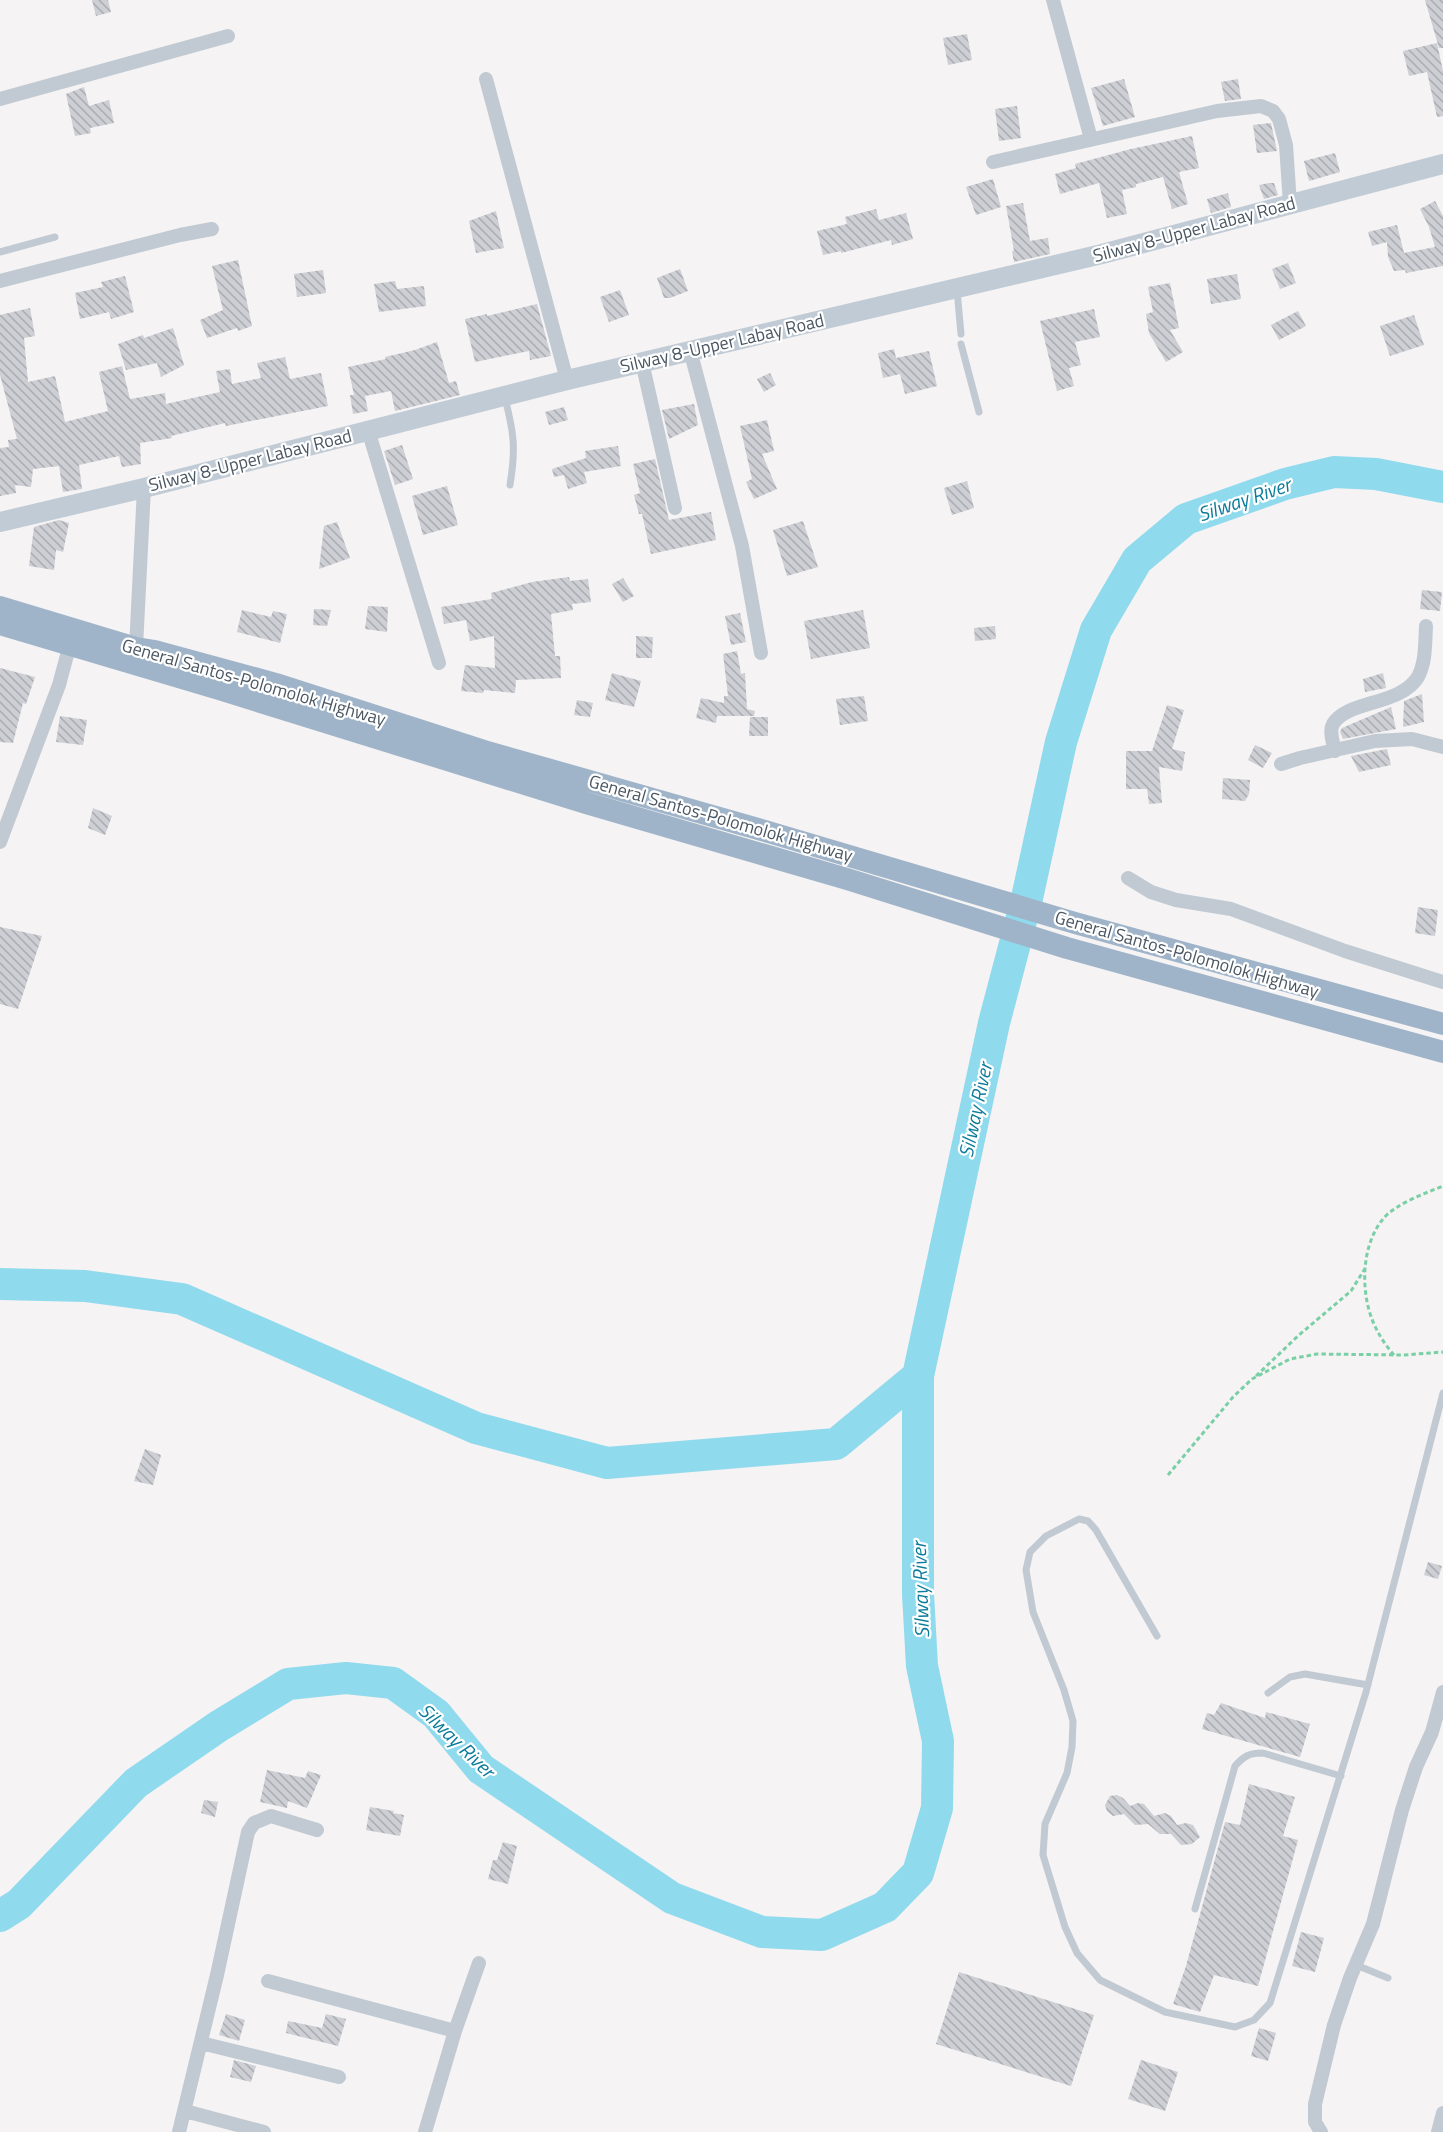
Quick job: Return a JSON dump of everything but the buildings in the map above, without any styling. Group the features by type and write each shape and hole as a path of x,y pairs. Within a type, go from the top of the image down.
{"highway":[{"name":"General Santos-Polomolok Highway","path":"0,607 136,648 155,651 276,684 484,751 1075,923 1443,1024"},
{"path":"0,624 586,803 847,879 1067,948 1443,1052"}],"main road":[{"name":"Silway 8-Upper Labay Road","path":"0,522 144,488 690,350 1102,254 1443,164"}],"street":[{"path":"1053,0 1091,139"},
{"path":"0,99 228,36"},
{"path":"486,80 567,380"},
{"path":"993,162 1217,111 1261,106 1273,111 1279,119 1286,145 1290,204"},
{"path":"0,281 212,229"},
{"path":"690,350 742,546 761,653"},
{"path":"642,362 675,508"},
{"path":"368,430 439,663"},
{"path":"136,648 144,488"},
{"path":"1335,751 1332,724 1338,718 1348,711 1398,693 1413,683 1419,675 1425,652 1426,626"},
{"path":"0,842 59,686 70,644"},
{"path":"1281,764 1375,741 1412,739 1443,747"},
{"path":"1128,878 1151,892 1231,909 1345,951 1443,982"},
{"path":"1321,2132 1315,2122 1315,2104 1335,2025 1373,1924 1402,1810 1416,1767 1432,1732 1443,1692"},
{"path":"179,2132 249,1832 254,1823 271,1816 317,1830"},
{"path":"425,2132 455,2031 479,1963"},
{"path":"268,1981 455,2031"},
{"path":"201,2043 339,2077"},
{"path":"184,2111 264,2132"},
{"path":"1438,2132 1443,2113"}],"lane":[{"path":"0,252 56,237"},
{"path":"957,288 961,334"},
{"path":"962,344 965,365 979,412"},
{"path":"504,396 515,453 510,484"},
{"path":"1157,1636 1096,1530 1088,1521 1079,1519 1046,1536 1030,1552 1026,1570 1032,1612 1064,1690 1073,1721 1067,1773 1045,1824 1043,1855 1065,1927 1077,1953 1100,1980 1166,2012 1235,2026 1254,2020 1270,2003 1368,1685 1443,1393"},
{"path":"1268,1693 1290,1677 1305,1674 1368,1685"},
{"path":"1195,1909 1234,1766 1243,1756 1252,1753 1263,1754 1341,1776"},
{"path":"1356,1965 1389,1978"}],"path":[{"path":"1394,1355 1377,1332 1366,1301 1369,1244 1383,1218 1410,1200 1443,1186"},
{"path":"1168,1475 1233,1397 1299,1335 1351,1291 1366,1267"},
{"path":"1252,1379 1290,1359 1317,1354 1394,1355 1443,1352"}],"waterway":[{"name":"Silway River","path":"0,1916 19,1904 136,1783 219,1726 288,1684 346,1678 393,1683 436,1714 481,1769 672,1898 762,1932 822,1935 885,1907 918,1873 937,1808 938,1741 922,1666 918,1594 918,1376 994,1023 1027,898 1061,742 1096,630 1137,560 1186,519 1285,484 1334,472 1376,474 1443,487"},
{"path":"0,1284 85,1286 182,1299 476,1428 607,1463 836,1444 918,1376"}]}
